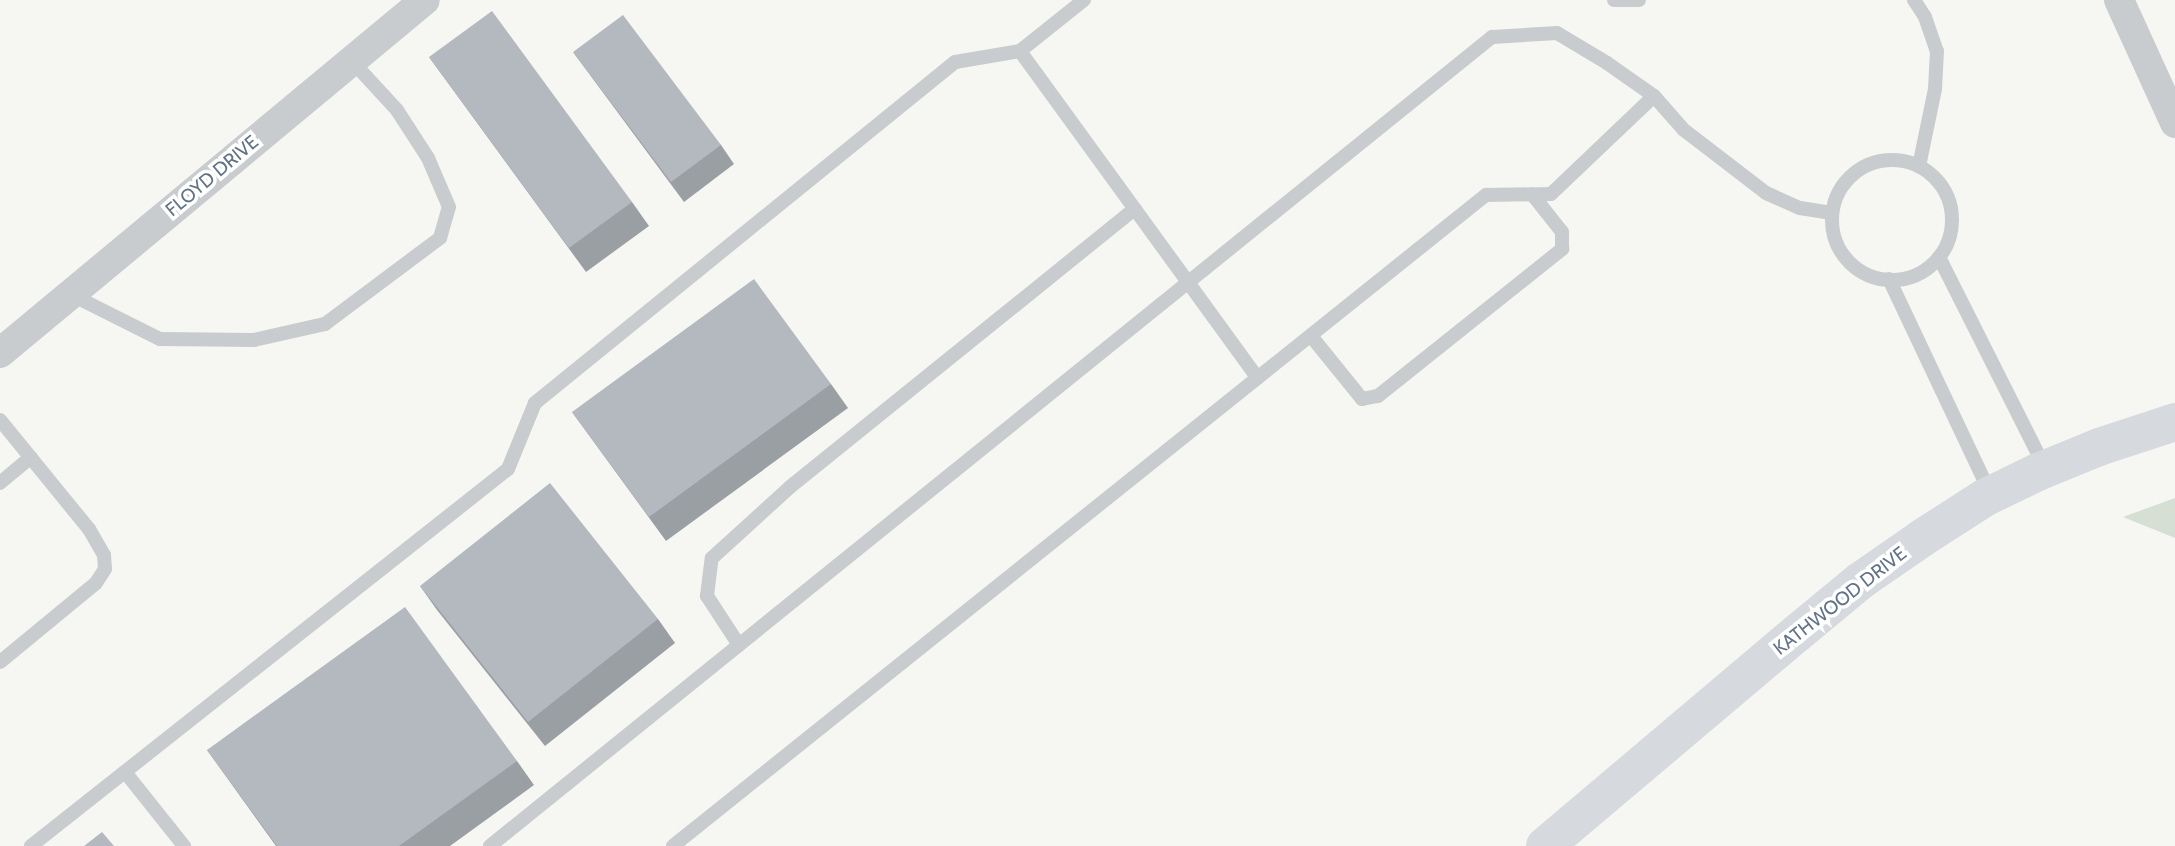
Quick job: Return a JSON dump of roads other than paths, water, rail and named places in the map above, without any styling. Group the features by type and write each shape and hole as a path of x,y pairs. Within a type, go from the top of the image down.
{"street":[{"name":"FLOYD DRIVE","path":"0,353 425,0"},
{"path":"2119,0 2175,123"},
{"name":"KATHWOOD DRIVE","path":"1545,846 1860,581 1991,495 2099,447 2175,422"}],"lane":[{"path":"31,846 508,469 535,403 955,62 1020,51 1084,0"},
{"path":"1614,0 1639,0"},
{"path":"1914,0 1925,17 1937,51 1936,89 1919,166"},
{"path":"490,846 1492,37 1557,33 1654,96 1684,130 1766,193 1800,208 1832,213"},
{"path":"1020,51 1258,378"},
{"path":"70,294 160,339 254,340 325,324 440,238 449,207 428,158 397,110 352,61"},
{"path":"673,846 1486,195 1551,194 1654,96"},
{"path":"1900,160 1919,166 1936,177 1947,193 1952,212 1951,232 1939,257 1916,275 1877,279 1860,271 1844,257 1835,239 1832,213 1835,199 1845,181 1860,168 1880,161 1900,160"},
{"path":"1311,336 1362,399 1378,396 1562,248 1562,232 1532,194"},
{"path":"738,645 707,596 712,558 790,487 1135,209"},
{"path":"1939,257 2045,469"},
{"path":"1889,279 1991,495"},
{"path":"0,420 89,529 104,555 105,569 96,583 0,662"},
{"path":"0,484 31,457"},
{"path":"125,772 184,846"}]}
